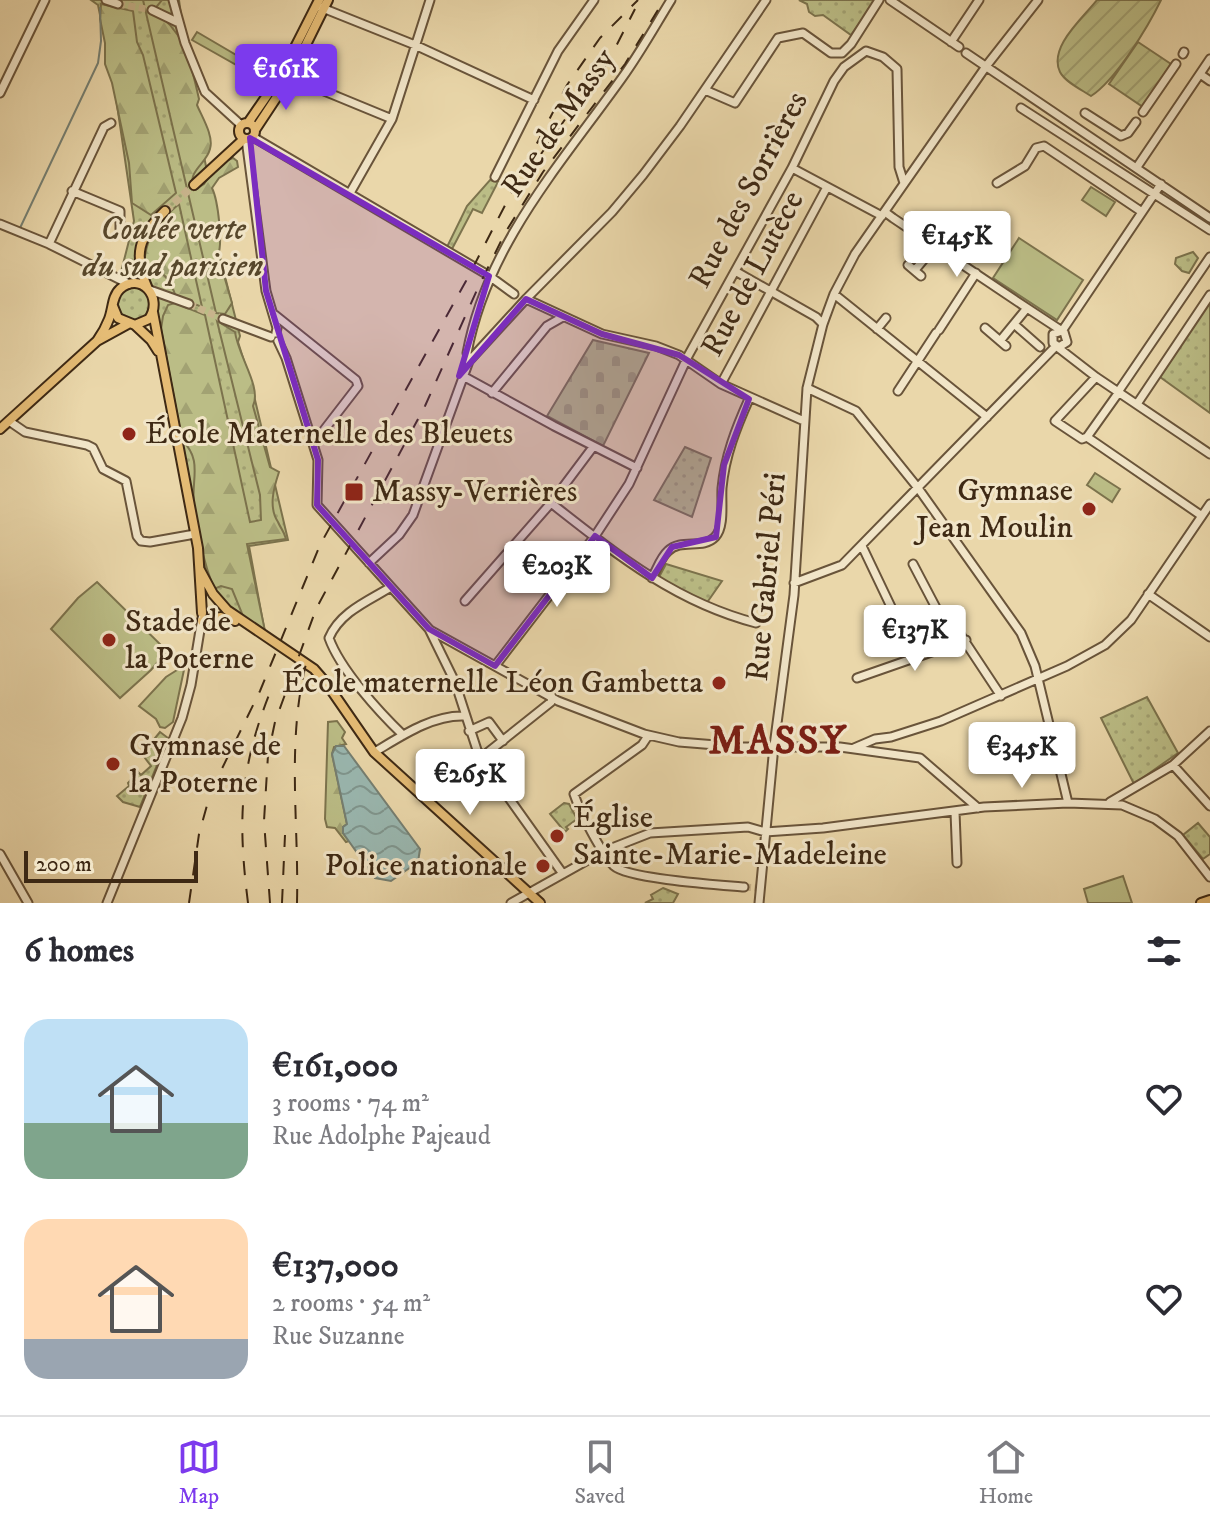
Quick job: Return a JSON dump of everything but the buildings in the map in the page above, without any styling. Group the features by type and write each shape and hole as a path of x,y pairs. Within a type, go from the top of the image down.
{"main road":[{"path":"194,185 247,132 290,77 322,4"},
{"path":"247,132 322,4"},
{"path":"97,341 117,294 130,284 139,264 142,240 165,211"},
{"path":"139,264 154,297 161,355 195,534 202,617 221,617 238,622 304,666 329,689"},
{"path":"130,284 140,284 149,290"},
{"path":"113,306 118,318 151,340 161,355"},
{"path":"0,429 97,341 142,323 154,312"},
{"path":"200,570 213,594 227,610 318,674 374,752 540,903"},
{"path":"1201,903 1210,900"}],"street":[{"path":"0,93 45,0"},
{"path":"106,0 118,4"},
{"path":"177,22 154,10 173,0 177,22 205,92 247,132 489,276 514,294"},
{"path":"350,193 392,119 430,0"},
{"path":"495,177 558,51 594,0"},
{"name":"Rue de Massy","path":"469,361 469,339 489,276 510,234 623,76 671,0"},
{"path":"369,563 399,535 413,515 469,361 612,212 665,147 766,0"},
{"path":"705,90 735,103 778,38 803,33 831,53 842,53 879,0"},
{"path":"890,0 1210,218"},
{"path":"951,42 979,0"},
{"name":"Rue Gabriel Péri","path":"759,903 758,888 794,583 807,388 823,324 834,294 855,254 987,65 1038,0"},
{"path":"322,4 534,100"},
{"name":"Rue des Sorrières","path":"495,666 595,536 637,468 686,360 792,168 834,81 844,67 866,51 883,57 897,69 899,167 904,183"},
{"path":"1137,167 1210,59"},
{"path":"1143,112 1176,64"},
{"path":"1200,74 1210,81"},
{"path":"290,77 392,119"},
{"path":"1021,108 1210,230"},
{"path":"1085,113 1121,136 1128,133 1136,122"},
{"path":"49,244 104,127 111,123"},
{"path":"247,132 266,291 273,314 275,337 314,443 319,466 316,501 323,513 429,629 455,682 469,731 482,757 563,874"},
{"path":"997,183 1025,166 1036,148 1044,146 1142,212"},
{"path":"792,168 883,214 976,273 1048,322 1057,333 1067,337 837,569 794,583"},
{"path":"1161,184 1052,341 1061,345 1068,357 1210,454"},
{"name":"Rue de Lutèce","path":"721,384 827,187"},
{"path":"72,191 120,211 120,229"},
{"path":"0,224 130,284"},
{"path":"915,270 935,246"},
{"path":"1096,377 1055,421 1082,439 1087,437 1119,392 1209,259"},
{"path":"735,271 823,324"},
{"path":"898,391 976,273"},
{"path":"111,274 117,294"},
{"path":"149,290 189,304"},
{"path":"834,294 987,417"},
{"path":"1137,404 1210,295"},
{"path":"154,312 172,299"},
{"path":"526,299 561,318 602,334 661,348 749,399 804,421"},
{"path":"985,328 1003,344 1027,308"},
{"path":"273,314 356,380 358,386 314,443"},
{"path":"492,393 547,326 561,318"},
{"path":"877,329 886,318"},
{"path":"223,319 275,337"},
{"path":"1014,324 1040,347"},
{"path":"463,376 637,468"},
{"path":"807,388 856,411 918,488 1021,633 1033,658 1068,803"},
{"path":"652,578 672,547 706,543 716,537 720,526 724,465 733,434 749,399"},
{"path":"9,421 18,430 93,448 103,469 126,481 137,536 141,541 195,534"},
{"path":"1087,437 1202,516"},
{"path":"465,601 551,503 593,447"},
{"path":"551,503 652,578 721,614 756,623"},
{"path":"852,749 875,739 888,738 941,721 1095,651 1131,620 1210,504"},
{"path":"862,546 893,611 942,623 966,640 1001,696"},
{"path":"913,564 942,623"},
{"path":"391,587 350,612 335,626 329,638 338,656 377,708 403,735"},
{"path":"1148,594 1210,637"},
{"path":"107,903 182,718 191,685 202,617"},
{"path":"877,644 942,623"},
{"path":"429,629 552,697 648,736 679,742 852,749 920,758 978,808"},
{"path":"857,678 966,640"},
{"path":"441,655 447,645 455,644"},
{"path":"482,757 551,702 552,697"},
{"path":"378,750 422,726 464,716"},
{"path":"469,731 489,722 503,741"},
{"path":"1108,803 1173,765 1210,731"},
{"path":"648,736 642,745 574,794 604,851 614,866 629,872 744,887"},
{"path":"1173,765 1210,806"},
{"path":"1122,805 1134,790"},
{"path":"1134,790 1133,800 1137,810"},
{"path":"511,903 604,851 650,833 748,827 765,832 823,828 978,808 1068,803 1108,803 1137,810 1178,836 1210,877"},
{"path":"955,812 957,863"},
{"path":"748,827 764,844"},
{"path":"0,854 28,903"}],"highlighted area":[{"path":"250,138 489,276 459,376 526,299 602,334 679,355 749,399 724,465 716,537 672,547 652,578 595,536 495,666 429,629 317,505 318,460 266,291"}],"green space":[{"name":"Coulée verte du sud parisien","path":"91,0 179,0 194,107 211,191 214,233 288,540 249,546 265,633 232,609 218,595 207,577 152,288 121,272 134,221 114,84 98,5"},
{"path":"143,0 162,0 153,11 173,28 180,39 193,74 199,99 197,105 209,133 210,149 194,173 194,190 204,184 218,164 233,158 237,161 238,167 219,178 212,188 219,222 218,255 232,303 225,314 216,313"},
{"path":"799,0 876,0 851,35 823,15 815,16 809,12 807,4"},
{"path":"1097,0 1161,0 1120,66 1091,96 1066,79 1060,72 1058,62 1069,33"},
{"path":"101,4 133,11 137,42 143,55 176,193 151,215 132,203 129,163 105,64"},
{"path":"197,32 267,73 263,80 192,40"},
{"path":"1138,42 1171,64 1143,107 1109,84"},
{"path":"490,180 498,182 482,213 473,209 452,249 447,247 467,206"},
{"path":"1091,187 1115,202 1106,216 1082,200"},
{"path":"179,204 202,307 176,297 165,276 144,264 154,230"},
{"path":"1019,238 1083,280 1057,320 993,278"},
{"path":"1193,252 1198,258 1189,273 1182,271 1175,264 1176,258"},
{"path":"134,288 145,293 150,304 145,315 134,320 123,315 118,304 123,293"},
{"path":"1208,301 1210,303 1210,413 1160,377"},
{"path":"175,303 205,315 250,522 261,520 260,495 217,321 235,332 252,381 253,406 270,467 279,472 273,510 286,539 247,544 265,631 243,616 232,589 221,586 214,589 204,558 194,504 194,463 182,440 161,329 168,305"},
{"path":"593,340 649,353 603,446 547,416"},
{"path":"685,447 711,458 692,517 654,500"},
{"path":"1095,473 1120,489 1112,502 1087,485"},
{"path":"666,564 722,581 706,604 658,579"},
{"name":"Stade de la Poterne","path":"97,582 167,651 120,698 51,629"},
{"path":"185,665 173,722 165,728 160,727 156,719 139,706 166,677"},
{"path":"1147,697 1178,753 1134,784 1101,718"},
{"path":"337,721 345,732 342,738 346,744 334,747 332,754 347,824 343,827 349,841 346,842 335,828 327,827 325,819 328,722"},
{"path":"160,732 168,738 140,807 123,802 117,796 129,786 128,783 138,772 141,775 151,766 142,754"},
{"path":"564,803 569,804 577,819 566,827 565,832 550,814"},
{"path":"1198,823 1210,837 1210,854 1203,859 1183,835"},
{"path":"1123,876 1132,903 1088,903 1084,889"},
{"path":"663,888 678,894 673,903 645,903 653,899 651,895"}],"water":[{"path":"336,746 344,746 420,849 418,862 391,881 375,878 343,833 343,827 347,824 332,754"}],"waterway":[{"path":"20,228 98,63 100,8"}],"tunnel":[{"path":"118,4 152,10"},
{"path":"165,211 194,185"},
{"path":"189,304 223,319"},
{"path":"744,887 756,888"}],"railway":[{"path":"189,903 199,834 211,791 260,691 320,545 466,281 567,85 600,38 638,0"},
{"path":"270,903 264,821 268,755 275,722 316,609 425,406 505,233 543,172 625,64 664,0"},
{"path":"573,116 609,60 635,9"},
{"path":"541,154 575,105"},
{"path":"297,903 295,751 307,660"},
{"path":"248,903 242,822 244,798 252,748 269,695"},
{"path":"282,903 285,835"}],"place":[{"name":"École Maternelle des Bleuets","path":"129,434"},
{"name":"Massy-Verrières","path":"354,492"},
{"name":"Gymnase Jean Moulin","path":"1089,509"},
{"name":"Stade de la Poterne","path":"109,640"},
{"name":"École maternelle Léon Gambetta","path":"719,683"},
{"name":"Gymnase de la Poterne","path":"113,764"},
{"name":"Église Sainte-Marie-Madeleine","path":"557,836"},
{"name":"Police nationale","path":"543,866"}],"district":[{"name":"MASSY","path":"778,742"}]}
